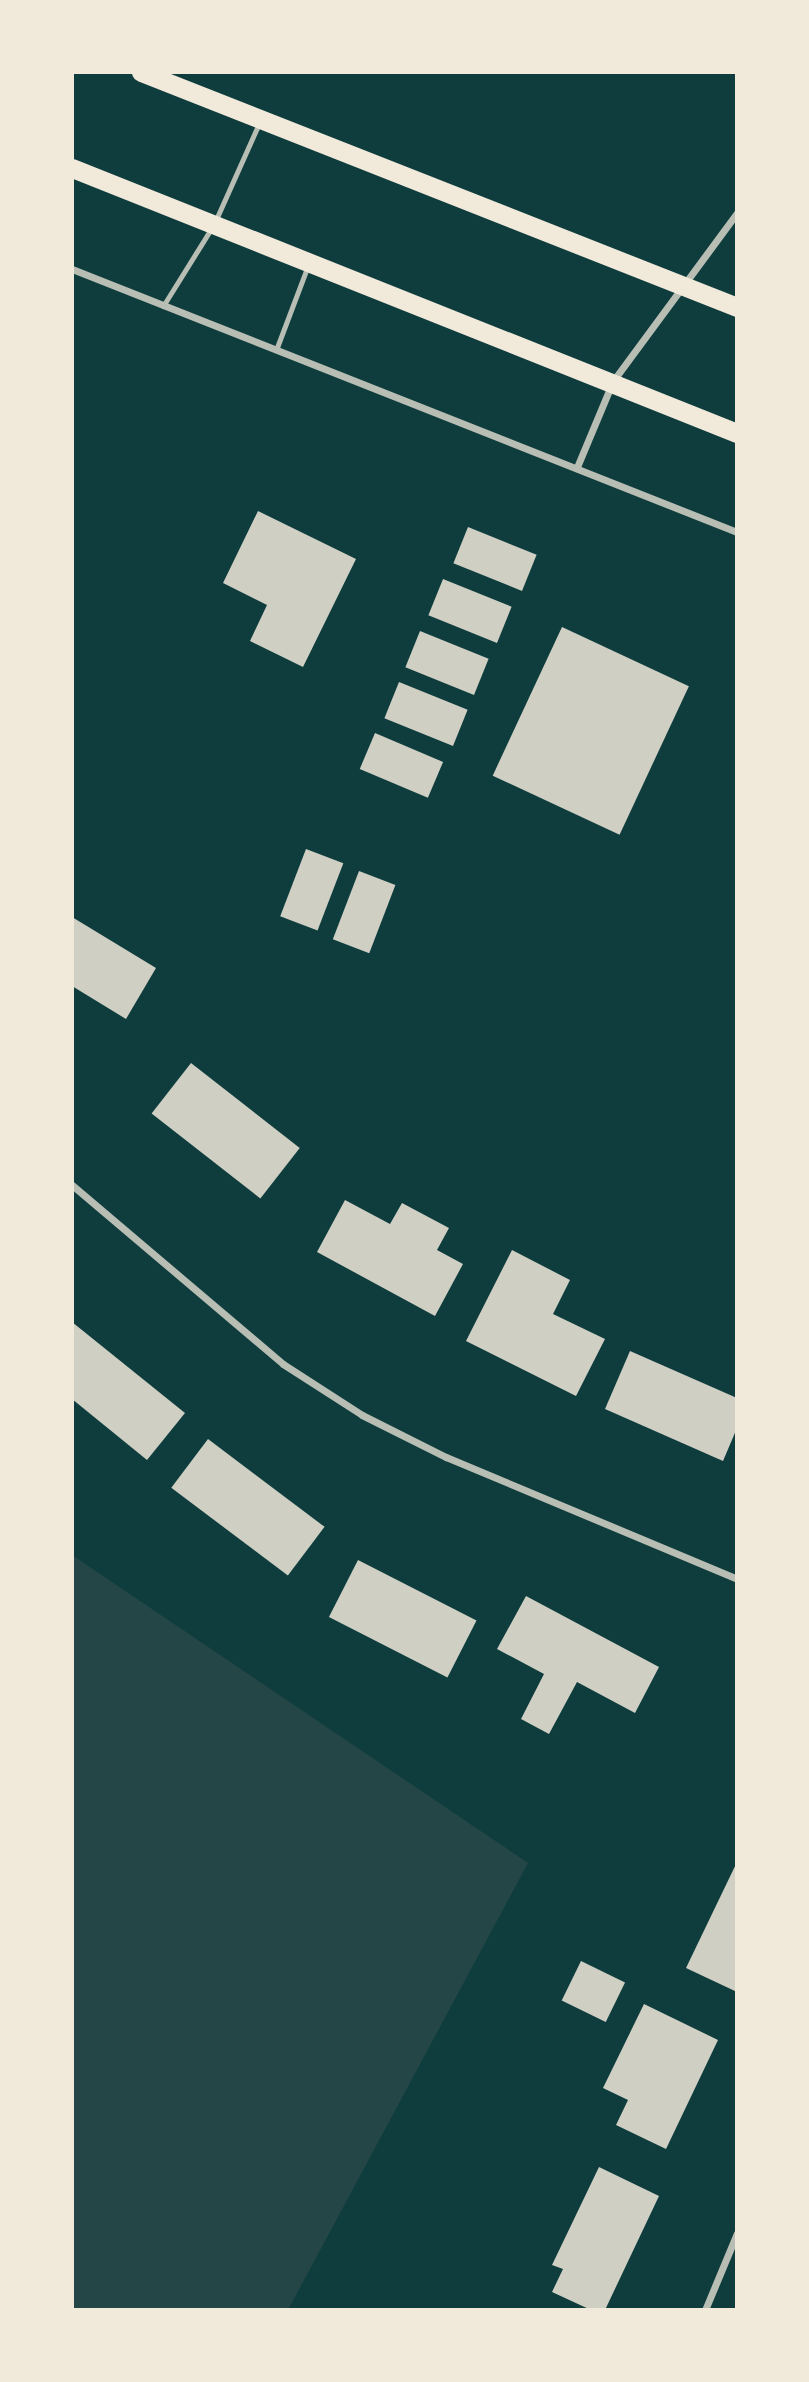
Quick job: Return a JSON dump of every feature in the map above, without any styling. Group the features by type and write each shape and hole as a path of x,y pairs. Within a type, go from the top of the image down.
{"highway":[{"path":"141,72 737,307"},
{"path":"72,168 613,381 737,433"}],"street":[{"path":"577,467 613,381 737,213"},
{"path":"72,269 737,532"},
{"path":"72,1185 283,1364 362,1415 446,1457 737,1579"},
{"path":"705,2310 737,2233"}],"lane":[{"path":"163,306 214,224 261,118"},
{"path":"276,350 310,261"}],"shaded area":[{"path":"72,1555 528,1863 288,2310 72,2310"}],"building":[{"path":"258,511 356,559 303,667 250,641 267,605 223,583"},
{"path":"468,527 537,555 522,591 453,563"},
{"path":"443,579 512,607 497,643 428,615"},
{"path":"562,627 689,686 620,835 493,776"},
{"path":"420,631 489,659 474,695 405,667"},
{"path":"399,682 468,710 453,746 384,718"},
{"path":"375,733 443,762 428,798 360,769"},
{"path":"306,849 343,863 318,931 280,916"},
{"path":"359,871 395,885 369,953 333,939"},
{"path":"72,917 156,968 126,1019 72,986"},
{"path":"191,1063 300,1148 260,1198 152,1113"},
{"path":"345,1200 390,1224 402,1203 449,1228 437,1250 463,1264 435,1316 317,1252"},
{"path":"512,1250 570,1280 553,1314 605,1339 576,1396 466,1341"},
{"path":"72,1322 185,1413 147,1460 72,1399"},
{"path":"630,1351 737,1398 737,1428 723,1461 605,1409"},
{"path":"208,1439 325,1527 288,1576 171,1488"},
{"path":"358,1560 477,1620 447,1677 329,1617"},
{"path":"526,1596 659,1667 635,1713 577,1682 549,1734 521,1719 544,1674 497,1649"},
{"path":"737,1862 737,1992 686,1968"},
{"path":"581,1961 625,1982 606,2022 562,2001"},
{"path":"644,2004 718,2040 666,2149 616,2125 628,2100 603,2088"},
{"path":"599,2167 659,2196 605,2310 591,2310 552,2292 563,2269 552,2265"}]}
